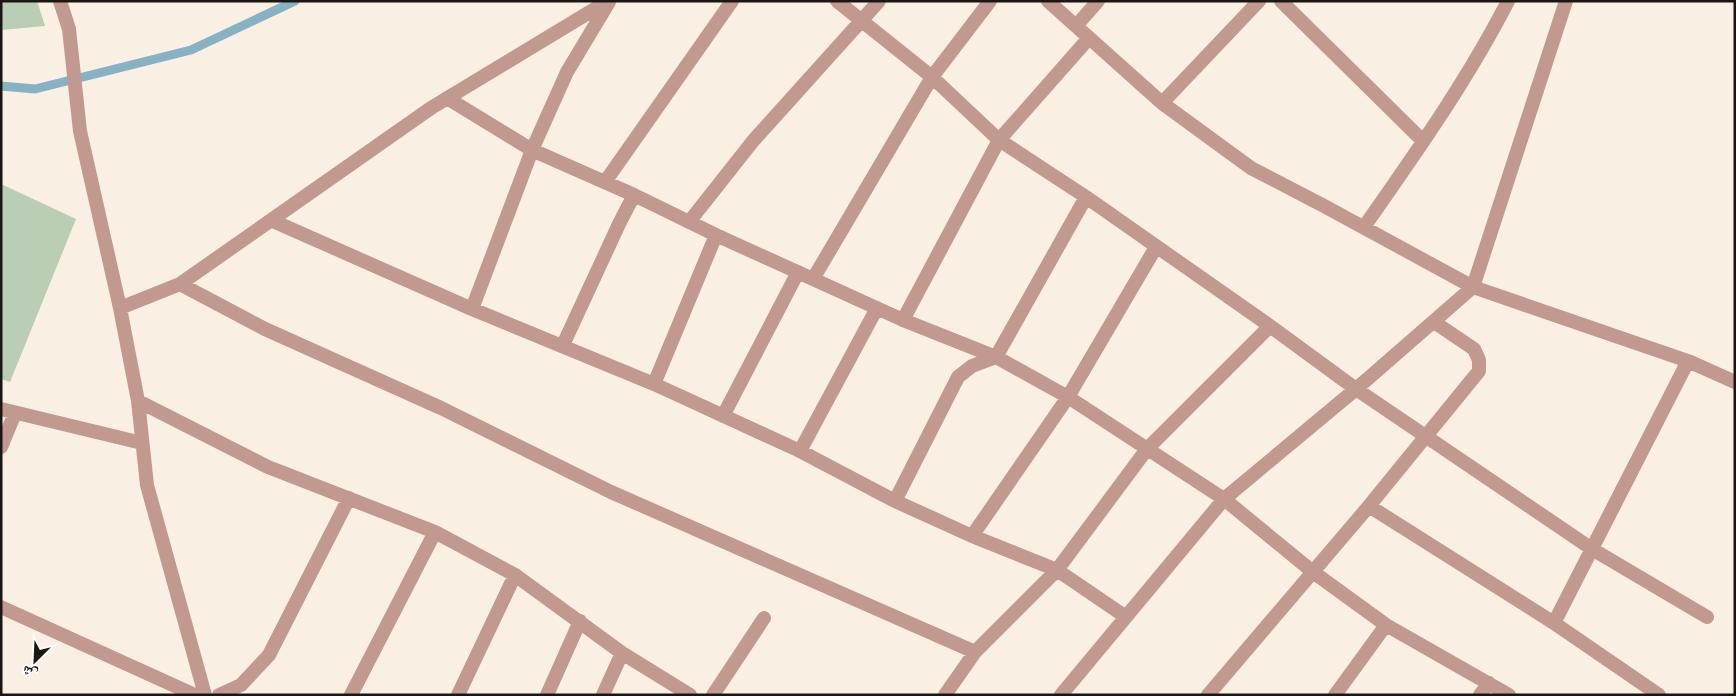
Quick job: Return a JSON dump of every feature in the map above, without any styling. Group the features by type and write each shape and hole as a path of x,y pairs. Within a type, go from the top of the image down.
{"street":[{"path":"60,1 69,29 80,132 120,308 138,401 146,485 205,695"},
{"path":"120,308 180,284 447,98 609,1"},
{"path":"472,309 532,150 568,72 609,1"},
{"path":"605,182 732,1"},
{"path":"837,1 932,77 999,140 1270,326 1356,389 1592,549 1708,617"},
{"path":"689,222 753,141 879,1"},
{"path":"813,279 932,77 990,1"},
{"path":"1048,1 1162,103 1251,168 1473,287 1688,361 1735,382"},
{"path":"1076,26 1098,1"},
{"path":"1162,103 1259,1"},
{"path":"1281,1 1424,141"},
{"path":"1364,227 1424,141 1462,82 1508,1"},
{"path":"1061,695 1224,499 1356,389 1473,287 1566,1"},
{"path":"903,320 999,140 1089,38"},
{"path":"447,98 532,150 634,195 716,235 903,320 996,357 1068,397 1224,499 1313,572 1386,625 1509,695"},
{"path":"563,345 634,195"},
{"path":"895,501 958,377 972,366 996,357 1086,198"},
{"path":"273,220 472,309 654,384 800,451 895,501 972,536 1057,570 1126,617"},
{"path":"654,384 716,235"},
{"path":"972,536 1068,397 1156,247"},
{"path":"723,416 798,272"},
{"path":"180,284 265,329 440,408 611,492 975,652"},
{"path":"800,451 877,308"},
{"path":"1208,695 1369,506 1479,371 1479,360 1474,349 1434,322"},
{"path":"945,695 975,652 1057,570 1147,449 1270,326"},
{"path":"1554,623 1688,361"},
{"path":"138,401 268,467 435,532 515,575 622,653 690,695"},
{"path":"1,408 142,443"},
{"path":"1,447 15,413"},
{"path":"219,695 241,685 269,655 349,498"},
{"path":"1369,506 1554,623 1658,695"},
{"path":"351,695 435,532"},
{"path":"458,695 515,575"},
{"path":"1,607 195,695"},
{"path":"713,695 764,618"},
{"path":"547,695 580,622"},
{"path":"1335,695 1386,625"},
{"path":"603,695 622,653"},
{"path":"1480,695 1489,683"}],"green space":[{"path":"1,1 37,1 45,26 1,30"},
{"path":"1,184 76,219 10,382 1,379"}],"waterway":[{"path":"1,86 35,89 191,50 295,1"}]}
